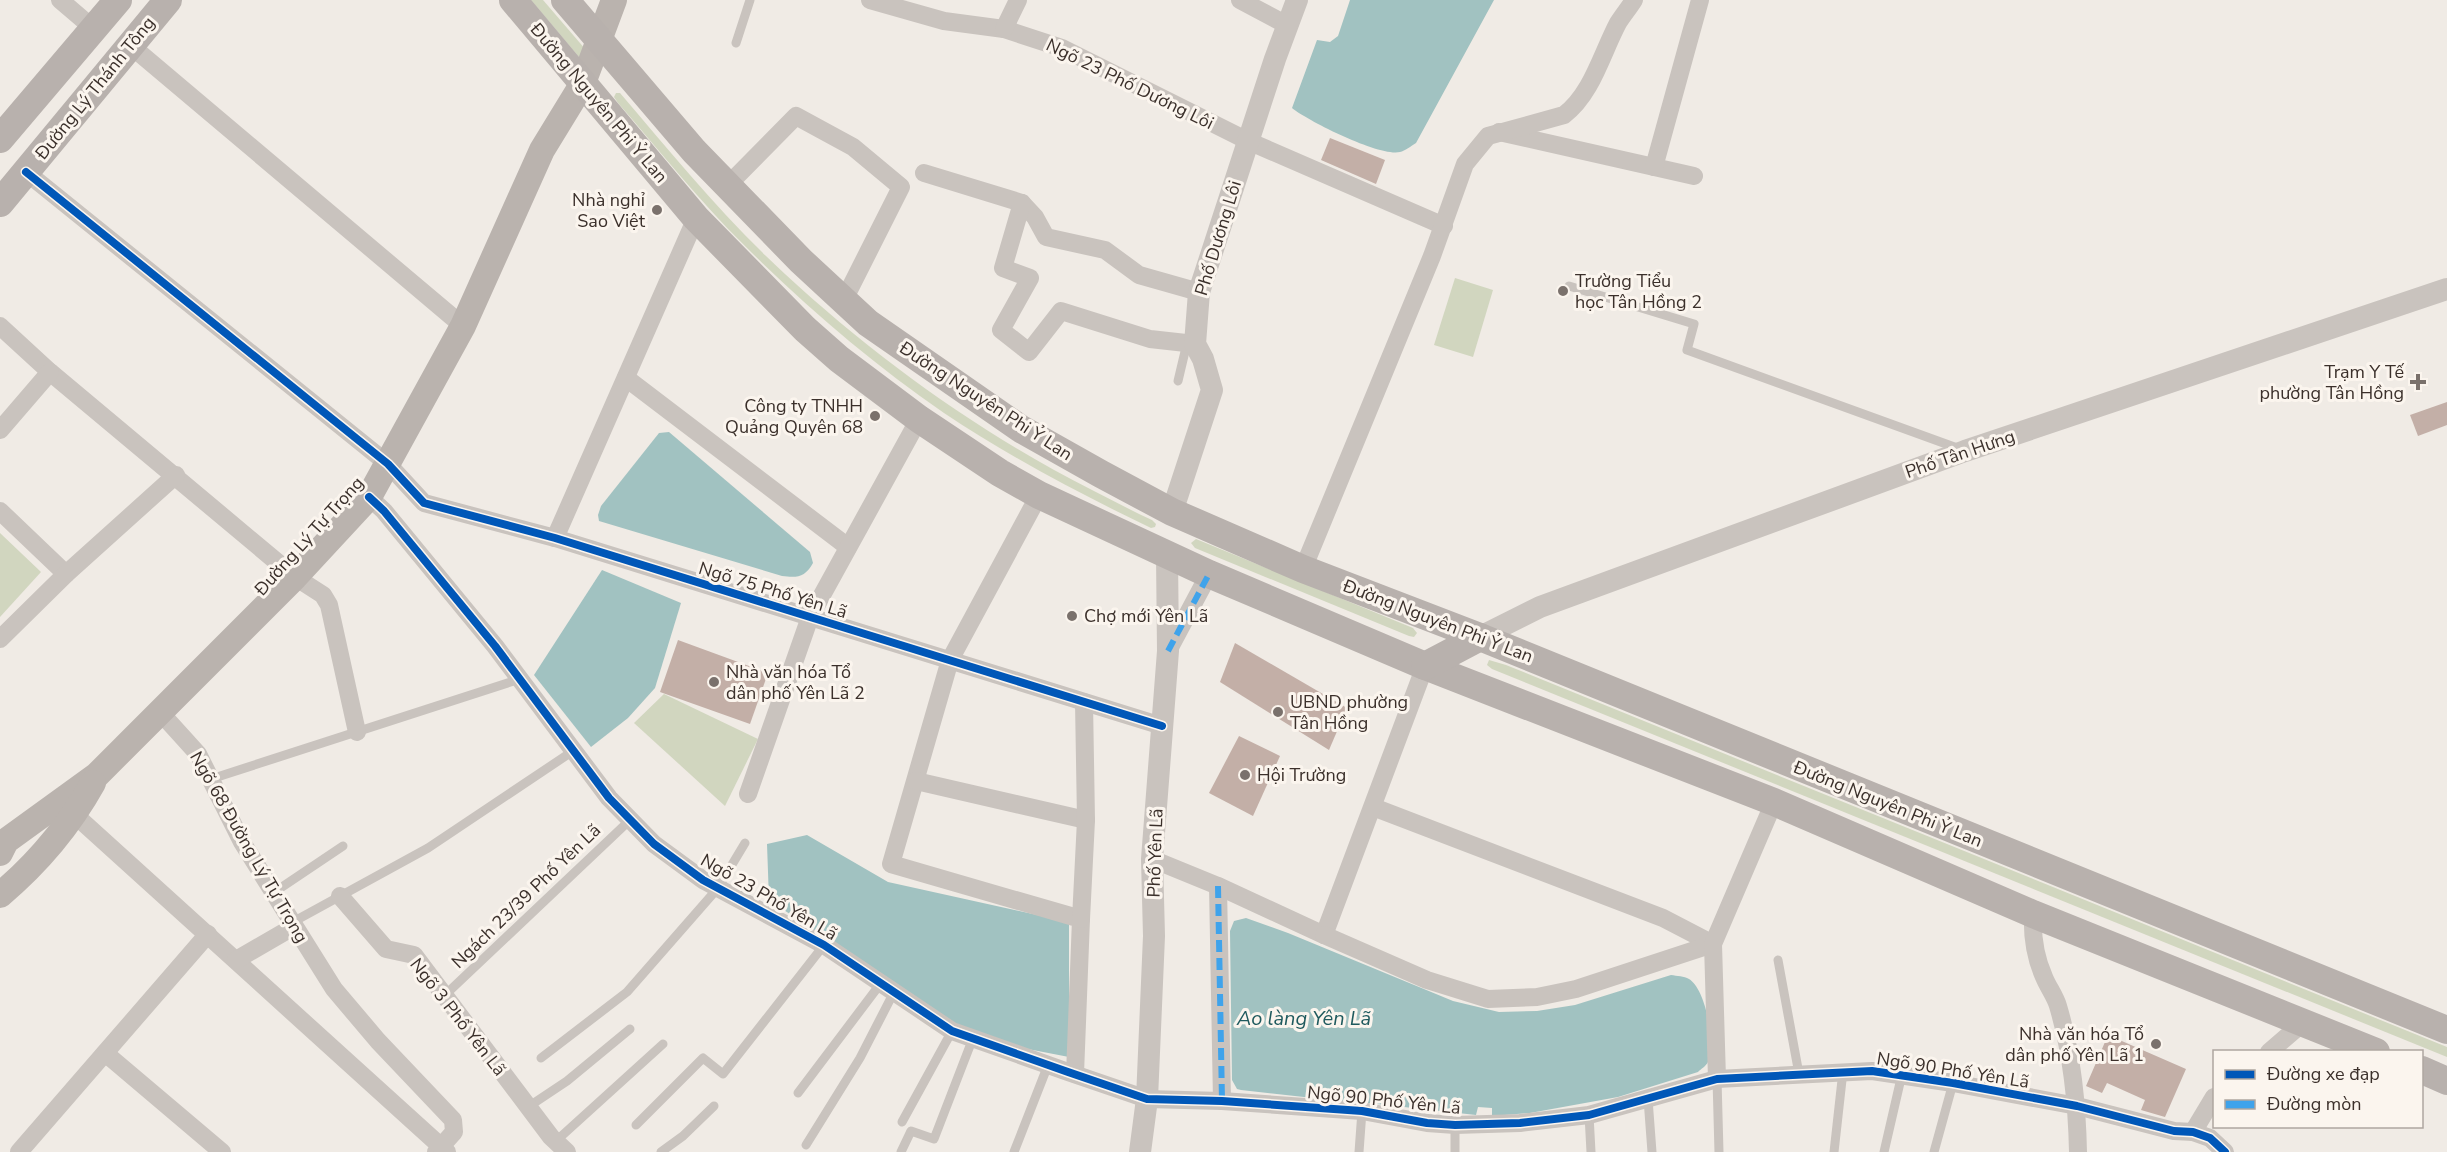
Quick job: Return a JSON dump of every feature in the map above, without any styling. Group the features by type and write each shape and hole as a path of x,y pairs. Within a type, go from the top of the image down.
{"main road":[{"name":"Đường Lý Thánh Tông","path":"0,139 118,0"},
{"name":"Đường Lý Thánh Tông","path":"0,203 168,0"},
{"name":"Đường Nguyên Phi Ỷ Lan","path":"513,0 696,218 805,329 839,358 919,418 1000,473 1039,495 1167,555 1425,666 1774,802 2033,914 2371,1050"},
{"name":"Đường Nguyên Phi Ỷ Lan","path":"565,0 694,151 727,186 801,261 878,329 1021,429 1172,512 1303,569 1480,637 2447,1030"},
{"name":"Đường Lý Tự Trọng","path":"0,854 6,841 97,775 295,577 369,497 463,326 542,150 583,83 614,0"},
{"path":"1167,555 1172,512"},
{"path":"1425,666 1480,637"},
{"name":"Đường Lý Tự Trọng","path":"0,895 26,873 75,814 97,775"},
{"path":"2423,1071 2447,1081"}],"street":[{"path":"60,0 94,29"},
{"name":"Ngõ 23 Phố Dương Lôi","path":"870,0 944,21 1004,29 1062,48 1248,141 1444,226"},
{"path":"1004,29 1018,0"},
{"path":"1240,0 1287,26"},
{"name":"Phố Dương Lôi","path":"1172,512 1212,390 1203,359 1191,344 1199,292 1297,0"},
{"path":"1303,569 1444,226 1465,164 1479,143 1488,136 1564,115 1570,110 1583,95 1619,21 1634,0"},
{"path":"1654,167 1700,0"},
{"path":"130,45 463,326"},
{"path":"727,186 796,116 853,147 901,188 844,300"},
{"path":"1498,132 1694,176"},
{"name":"Ngõ 75 Phố Yên Lã","path":"26,172 388,464 424,503 555,538 1162,726"},
{"path":"924,173 1022,203 1035,217 1046,237 1105,250 1139,275 1199,292"},
{"path":"1022,203 1003,268 1030,278 1001,330 1029,352 1061,311 1150,339 1191,344"},
{"path":"555,538 696,218"},
{"name":"Phố Tân Hưng","path":"1480,637 1540,607 1965,451 2447,289"},
{"path":"0,326 50,372 176,475 295,577 323,595 329,605 357,732"},
{"path":"0,430 50,372"},
{"path":"626,378 848,547"},
{"path":"748,794 810,617 919,418"},
{"path":"0,639 66,574 176,475"},
{"path":"1039,495 950,660 891,864 1081,918"},
{"name":"Ngõ 23 Phố Yên Lã","path":"369,497 384,511 520,679 609,798 654,844 703,880 824,945 952,1031 1147,1099"},
{"path":"0,511 66,574"},
{"name":"Phố Yên Lã","path":"1140,1152 1147,1099 1154,936 1152,860 1168,651 1167,555"},
{"path":"1168,651 1209,573"},
{"path":"1324,935 1425,666"},
{"path":"1075,1074 1086,820 1084,702"},
{"name":"Ngõ 68 Đường Lý Tự Trọng","path":"160,711 198,754 243,842 292,925 334,989 378,1041 453,1120 454,1132 442,1150"},
{"path":"916,781 1086,820"},
{"path":"1717,1079 1713,944 1774,802"},
{"path":"1373,807 1663,918 1713,944"},
{"path":"75,814 442,1150"},
{"path":"1152,860 1218,886 1427,980 1488,999 1537,997 1576,989 1713,944"},
{"path":"1218,886 1222,1101"},
{"name":"Ngõ 3 Phố Yên Lã","path":"340,896 386,949 414,955 528,1107 561,1147"},
{"path":"2033,914 2035,948 2043,975 2058,1006 2077,1106 2078,1152"},
{"path":"236,960 292,925"},
{"path":"19,1152 208,934"},
{"path":"2271,1050 2304,1022"},
{"path":"105,1053 222,1152"},
{"name":"Ngõ 90 Phố Yên Lã","path":"1147,1099 1222,1101 1362,1111 1427,1123 1455,1125 1520,1123 1589,1114 1717,1079 1872,1071 1902,1074 2077,1106 2175,1131 2193,1132"},
{"path":"2213,1099 2193,1132 2210,1138 2225,1152"}],"lane":[{"path":"736,43 750,0"},
{"path":"1569,286 1694,324 1687,350 1965,451"},
{"path":"1178,381 1191,344"},
{"path":"211,778 520,679"},
{"path":"292,925 428,848 573,751"},
{"name":"Ngách 23/39 Phố Yên Lã","path":"444,996 630,820"},
{"path":"541,1058 627,992 718,888 745,843"},
{"path":"273,893 343,846"},
{"path":"636,1125 704,1058 723,1074 824,945"},
{"path":"1778,960 1799,1074"},
{"path":"798,1094 888,988"},
{"path":"806,1145 860,1058 888,988"},
{"path":"528,1107 567,1080 630,1029"},
{"path":"902,1122 952,1031"},
{"path":"901,1152 911,1131 934,1139 973,1038"},
{"path":"561,1147 663,1044"},
{"path":"1014,1152 1048,1065"},
{"path":"1834,1152 1843,1071"},
{"path":"1884,1152 1902,1074"},
{"path":"1717,1079 1719,1152"},
{"path":"1934,1152 1953,1083"},
{"path":"1648,1099 1652,1152"},
{"path":"661,1152 683,1136 714,1106"},
{"path":"1359,1152 1362,1111"},
{"path":"1589,1114 1591,1152"},
{"path":"1455,1125 1455,1152"}],"green space":[{"path":"531,0 543,0 586,50 579,57"},
{"path":"616,93 620,93 741,231 785,274 856,336 970,419 1050,468 1152,520 1156,524 1155,527 1151,528 1098,502 994,445 944,413 866,355 792,291 728,229 618,103 614,97"},
{"path":"1455,278 1493,290 1473,357 1434,345"},
{"path":"0,533 41,572 0,617"},
{"path":"1196,539 1413,628 1417,633 1414,637 1409,636 1195,548 1191,543"},
{"path":"1489,660 2447,1047 2447,1057 1492,669 1487,665"},
{"path":"664,694 758,739 725,806 634,723"}],"water":[{"path":"1350,0 1494,0 1416,143 1402,151 1390,152 1361,144 1328,129 1292,108 1317,40 1330,42 1338,36"},
{"path":"669,432 810,552 813,563 804,574 792,577 782,576 599,521 601,506 659,433"},
{"path":"602,570 681,603 655,688 628,718 591,747 534,675"},
{"path":"807,835 888,882 1069,922 1069,1057 976,1039 769,900 767,844"},
{"name":"Ao làng Yên Lã","path":"1246,918 1453,1001 1499,1012 1537,1011 1575,1005 1671,975 1685,977 1695,985 1705,1005 1711,1043 1708,1062 1698,1072 1618,1097 1530,1113 1492,1116 1492,1108 1478,1107 1476,1115 1328,1101 1329,1092 1315,1090 1313,1098 1237,1089 1232,1080 1230,931 1234,921"}],"building":[{"path":"1330,138 1385,160 1376,184 1321,160"},
{"path":"2447,402 2447,425 2418,436 2410,415"},
{"name":"Nhà văn hóa Tổ dân phố Yên Lã 2","path":"678,640 768,673 750,724 660,692"},
{"path":"1235,643 1347,708 1329,750 1220,682"},
{"name":"Hội Trường","path":"1239,736 1280,756 1253,816 1209,793"},
{"path":"2108,1035 2186,1069 2165,1117 2141,1110 2145,1100 2107,1083 2102,1093 2086,1086"}],"marked path":[{"path":"1168,651 1209,574"},
{"path":"1218,886 1222,1101"}],"cycle path":[{"path":"26,172 388,464 424,503 555,538 1162,726"},
{"path":"369,497 384,511 495,646 609,798 654,844 703,880 824,945 952,1031 1068,1072 1147,1099 1222,1101 1362,1111 1427,1123 1455,1125 1520,1123 1589,1115 1717,1079 1872,1071 1953,1083 2077,1106 2174,1131 2193,1132 2210,1138 2225,1152"}],"place":[{"name":"Nhà nghỉ Sao Việt","path":"657,210"},
{"name":"Trường Tiểu học Tân Hồng 2","path":"1563,291"},
{"name":"Trạm Y Tế phường Tân Hồng","path":"2418,382"},
{"name":"Công ty TNHH Quảng Quyên 68","path":"875,416"},
{"name":"Chợ mới Yên Lã","path":"1072,616"},
{"name":"Nhà văn hóa Tổ dân phố Yên Lã 2","path":"714,682"},
{"name":"UBND phường Tân Hồng","path":"1278,712"},
{"name":"Hội Trường","path":"1245,775"},
{"name":"Nhà văn hóa Tổ dân phố Yên Lã 1","path":"2156,1044"}]}
